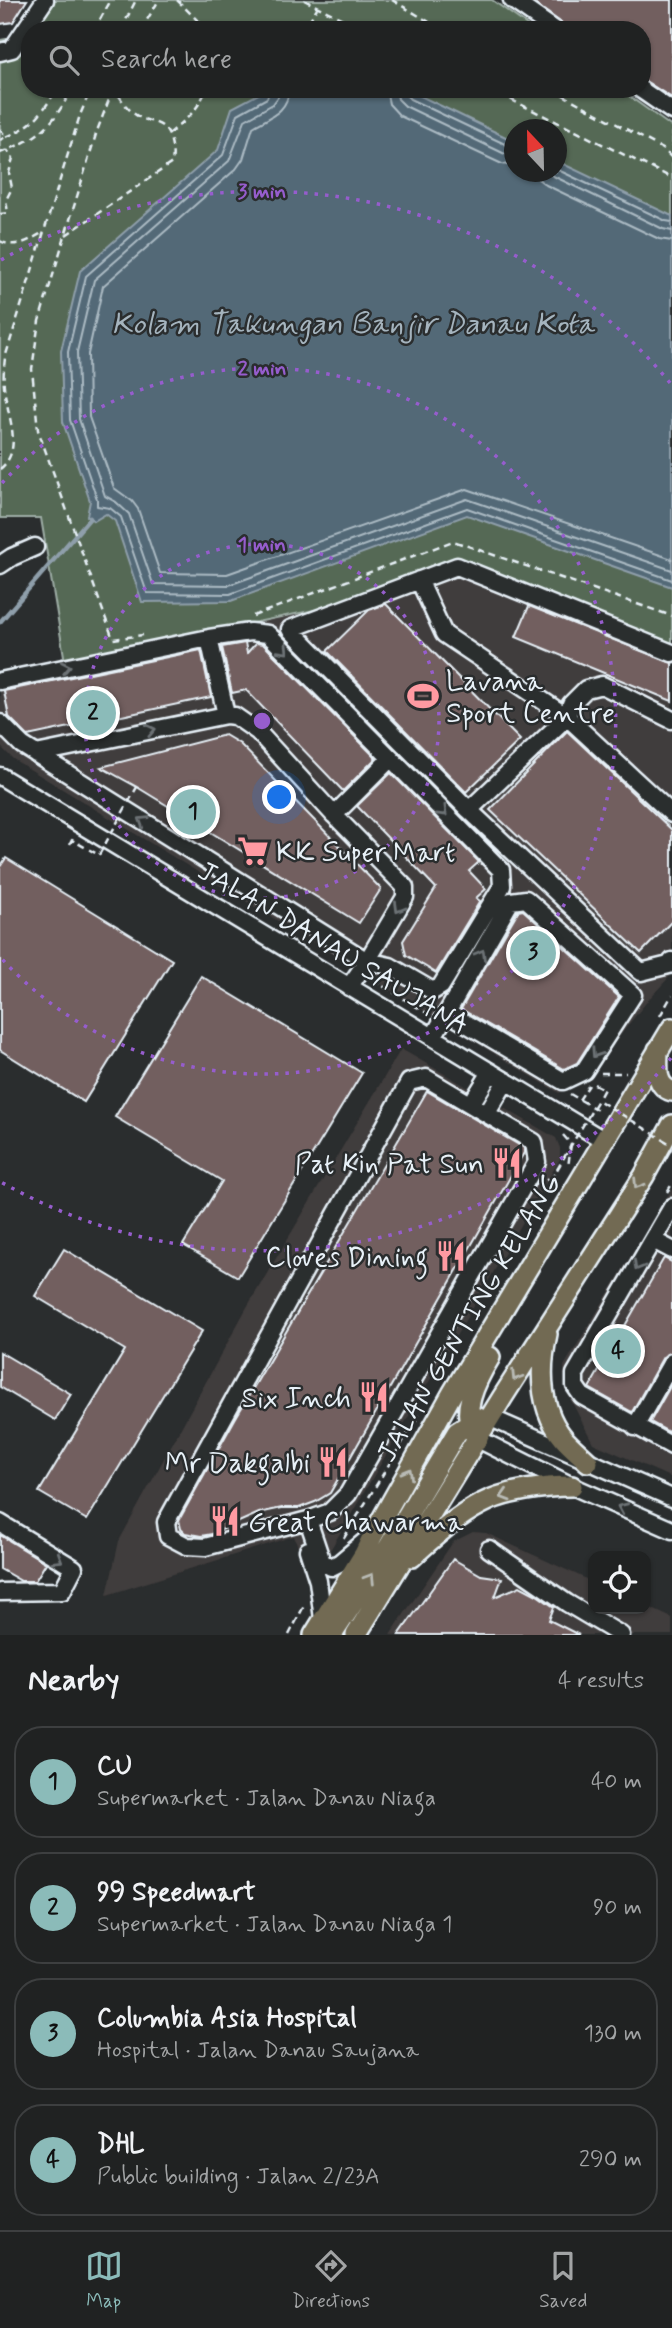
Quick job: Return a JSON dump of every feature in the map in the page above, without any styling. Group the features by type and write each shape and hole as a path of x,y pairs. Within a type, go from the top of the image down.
{"main road":[{"name":"JALAN GENTING KELANG","path":"323,1630 452,1394 672,1028"},
{"path":"659,1050 660,1081 672,1091"},
{"path":"473,1431 471,1396 478,1376 609,1159 617,1120"},
{"path":"356,1635 394,1574 473,1431 476,1418 491,1418 670,1135"},
{"path":"550,1323 542,1356 541,1387 551,1416 563,1438 588,1462"},
{"path":"323,1630 370,1578 457,1432 473,1431"},
{"path":"394,1574 441,1532 482,1503 524,1490 572,1486"}],"street":[{"path":"30,21 44,0"},
{"path":"512,0 542,21"},
{"path":"0,52 12,49 21,35"},
{"path":"651,97 672,111"},
{"path":"0,565 12,556 35,547"},
{"path":"671,965 640,972 468,810 290,629 457,566 672,653"},
{"path":"419,580 444,634 567,717 670,808"},
{"path":"0,681 209,638 250,632 268,634 501,870 502,886 441,986 433,991 390,966 363,966 22,745 0,723"},
{"path":"209,638 226,715"},
{"path":"468,810 567,717 571,704 586,689 602,685 672,720"},
{"path":"36,754 226,715 235,716 258,732 405,887 405,897 349,986"},
{"path":"334,815 390,759"},
{"name":"JALAN DANAU SAUJANA","path":"0,776 605,1141"},
{"path":"433,1037 511,901 526,899 633,995 584,1071 564,1081 464,1023 445,1018"},
{"path":"449,1047 464,1023"},
{"path":"471,1104 491,1072"},
{"path":"426,1078 471,1104 534,1142 537,1162 348,1493 330,1512 205,1547 187,1546 168,1536 166,1522 410,1082 426,1078"},
{"path":"487,1113 506,1081"},
{"path":"672,1207 575,1374 575,1386 582,1396 672,1446"},
{"path":"653,1240 672,1250"},
{"path":"635,1427 672,1362"},
{"path":"491,1418 672,1498"},
{"path":"473,1431 572,1486 672,1530"},
{"path":"304,1521 322,1562 331,1567 340,1563 373,1535"},
{"path":"304,1521 318,1581 323,1630"},
{"path":"0,1523 74,1569 62,1591 0,1592"},
{"path":"489,1549 621,1635"}],"path":[{"path":"99,21 111,0"},
{"path":"126,21 136,0"},
{"path":"146,21 159,0"},
{"path":"177,0 198,21"},
{"path":"304,0 346,21"},
{"path":"392,0 428,21"},
{"path":"309,21 317,7"},
{"path":"0,140 24,130 41,114 52,98"},
{"path":"0,153 32,140 51,123 66,98"},
{"path":"0,469 12,454 12,435 4,387 5,358 87,98"},
{"path":"79,544 38,430 32,369 38,321 97,131 110,98"},
{"path":"66,235 172,163 174,155 169,134 162,125 134,114 121,98"},
{"path":"169,134 192,114 203,98"},
{"path":"508,98 672,178"},
{"path":"569,98 663,149 672,158"},
{"path":"0,129 6,137"},
{"path":"0,214 8,213 6,200 12,188 9,173 13,158 7,150"},
{"path":"0,241 9,246 23,244 43,233"},
{"path":"70,844 72,840 99,855 137,786"},
{"path":"363,966 445,1018"},
{"path":"551,1180 604,1089 591,1082 579,1100"},
{"path":"598,1100 670,1135"},
{"path":"561,1132 571,1143 568,1172"},
{"path":"532,1170 560,1186 564,1179"},
{"path":"342,1541 422,1411"},
{"path":"289,1635 318,1581"}],"shaded area":[{"path":"456,557 672,650 672,974 586,1078 559,1093 13,759 0,746 0,676 353,602"},
{"path":"401,1049 556,1138 560,1159 329,1552 302,1558 294,1536 107,1595 119,1541 247,1307"},
{"path":"672,1189 672,1478 593,1443 565,1389 564,1366"},
{"path":"473,1532 486,1533 588,1580 588,1614 651,1614 651,1608 672,1618 672,1635 390,1635 453,1542"}],"green space":[{"path":"49,0 492,0 521,21 36,21"},
{"name":"Kolam Takungan Banjir Danau Kota","path":"21,36 21,98 632,98 672,127 672,650 456,557 353,602 65,662 41,518 0,518 0,40"}],"water":[{"name":"Kolam Takungan Banjir Danau Kota","path":"251,98 425,98 504,136 504,182 567,182 567,166 672,216 672,587 467,515 231,601 142,602 115,521 106,514 94,521 87,516 90,501 63,422 61,351 80,271 218,150 232,108"}],"building":[{"path":"0,0 27,0 13,22 0,24"},
{"path":"530,0 672,0 672,98 651,85 651,21 559,21"},
{"name":"Lavana Sport Centre","path":"386,604 520,740 466,792 327,651 369,610"},
{"path":"529,606 672,663 672,701 516,637"},
{"path":"245,643 247,653 256,643 263,644 376,758 343,791 246,690 232,693 222,647"},
{"path":"201,650 211,697 28,736 9,717 4,691"},
{"path":"567,731 672,830 672,921 641,953 490,810"},
{"path":"225,735 240,744 381,889 359,923 101,767"},
{"path":"391,773 479,862 469,871 486,889 476,898 480,901 436,973 406,955 403,941 436,888 357,806"},
{"path":"6,858 172,960 84,1102 0,1050 0,867"},
{"path":"523,910 619,997 577,1063 564,1069 461,1009 518,911"},
{"path":"201,976 362,1073 238,1277 183,1245 222,1181 115,1117"},
{"path":"427,1091 525,1151 330,1493 299,1508 282,1508 259,1513 212,1534 201,1536 185,1533 179,1520"},
{"path":"64,1249 202,1331 87,1520 39,1492 125,1350 35,1296"},
{"path":"664,1258 672,1262 672,1352 663,1357 632,1412 589,1388"},
{"path":"0,1352 71,1394 55,1420 0,1387"},
{"path":"672,1383 672,1434 650,1422"},
{"path":"0,1535 46,1563 35,1581 21,1581 0,1569"},
{"path":"453,1559 481,1575 502,1578 495,1597 520,1586 537,1595 554,1607 549,1620 579,1635 399,1635"}],"waterway":[{"path":"0,622 90,518"}],"place":[{"name":"Lavana Sport Centre","path":"423,696"},
{"name":"99 Speedmart","path":"93,713"},
{"name":"CU","path":"193,812"},
{"name":"KK Super Mart","path":"253,851"},
{"name":"Columbia Asia Hospital","path":"533,953"},
{"name":"Pat Kin Pat Sun","path":"507,1163"},
{"name":"Cloves Dining","path":"451,1256"},
{"name":"DHL","path":"618,1351"},
{"name":"Six Inch","path":"374,1397"},
{"name":"Mr Dakgalbi","path":"333,1462"},
{"name":"Great Chawarma","path":"225,1521"}]}
